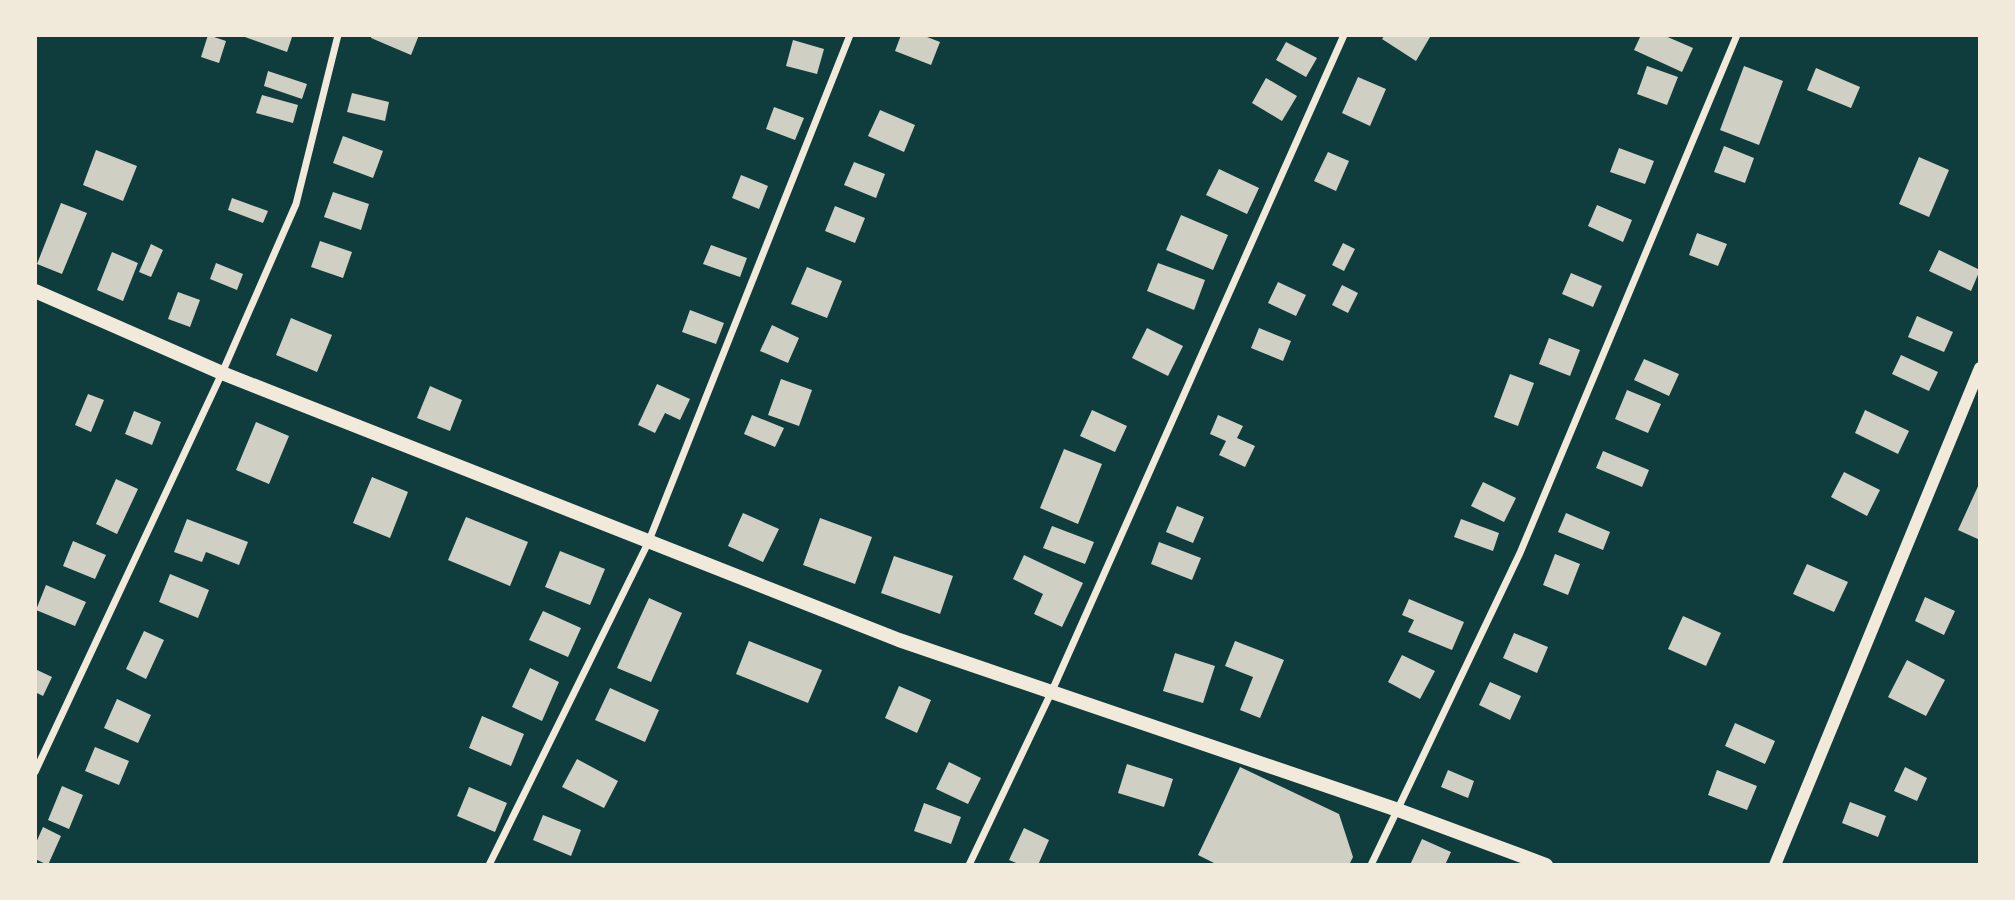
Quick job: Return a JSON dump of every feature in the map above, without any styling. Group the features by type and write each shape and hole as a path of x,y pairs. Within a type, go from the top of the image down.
{"main road":[{"path":"35,291 222,373 899,640 1398,810 1546,865"}],"street":[{"path":"35,772 222,373 296,204 338,35"},
{"path":"489,865 648,542 850,35"},
{"path":"969,865 1051,692 1344,35"},
{"path":"1371,865 1520,553 1737,35"},
{"path":"1775,865 1980,368"}],"building":[{"path":"208,35 226,41 219,63 201,57"},
{"path":"245,35 285,35 292,37 287,52"},
{"path":"372,35 419,35 411,55 371,38"},
{"path":"901,35 922,35 940,42 931,65 895,51"},
{"path":"1385,35 1430,37 1416,61 1382,39"},
{"path":"1641,35 1663,35 1693,48 1682,72 1634,50"},
{"path":"793,40 824,49 817,74 786,66"},
{"path":"1286,42 1317,58 1306,77 1276,60"},
{"path":"1647,66 1678,77 1667,105 1637,94"},
{"path":"1744,66 1783,81 1759,145 1720,130"},
{"path":"1816,68 1860,87 1851,108 1807,90"},
{"path":"268,71 307,84 302,99 264,86"},
{"path":"1358,77 1386,89 1370,126 1342,113"},
{"path":"1266,78 1297,96 1282,121 1252,103"},
{"path":"352,93 389,102 385,121 347,112"},
{"path":"262,95 298,105 293,123 256,113"},
{"path":"774,107 804,118 795,140 766,129"},
{"path":"880,110 915,125 904,152 868,136"},
{"path":"343,136 383,151 373,178 333,163"},
{"path":"1724,146 1754,158 1745,183 1714,172"},
{"path":"1619,148 1654,161 1645,184 1610,172"},
{"path":"96,150 137,166 123,201 83,185"},
{"path":"1328,152 1349,161 1336,191 1314,181"},
{"path":"1919,157 1949,170 1929,217 1899,204"},
{"path":"854,162 885,174 876,198 844,185"},
{"path":"1219,169 1259,188 1247,214 1206,195"},
{"path":"741,175 768,186 759,209 732,198"},
{"path":"333,192 369,204 361,230 324,217"},
{"path":"232,198 268,211 263,223 228,210"},
{"path":"61,203 87,213 62,274 37,264"},
{"path":"1597,205 1632,220 1623,242 1588,226"},
{"path":"835,206 865,218 855,243 825,231"},
{"path":"1181,215 1228,235 1213,270 1166,250"},
{"path":"1697,233 1727,244 1718,266 1689,255"},
{"path":"320,241 352,252 343,278 311,267"},
{"path":"1343,243 1355,249 1344,271 1332,265"},
{"path":"151,244 163,250 151,277 139,272"},
{"path":"711,245 747,258 740,277 703,264"},
{"path":"1939,250 1980,270 1971,291 1929,271"},
{"path":"112,252 138,263 123,301 97,290"},
{"path":"216,263 243,274 237,290 210,279"},
{"path":"1158,263 1205,280 1194,310 1147,291"},
{"path":"807,267 842,281 827,318 791,304"},
{"path":"1571,273 1602,286 1593,307 1562,294"},
{"path":"1278,282 1306,295 1296,316 1268,303"},
{"path":"1342,285 1358,293 1348,313 1332,305"},
{"path":"178,292 200,300 190,327 168,319"},
{"path":"690,310 724,323 716,344 682,332"},
{"path":"1917,316 1953,332 1944,352 1908,337"},
{"path":"291,318 332,335 317,372 276,355"},
{"path":"772,325 799,338 788,363 760,351"},
{"path":"1147,328 1183,346 1168,376 1132,358"},
{"path":"1259,328 1291,341 1283,361 1251,348"},
{"path":"1549,338 1580,350 1570,376 1539,364"},
{"path":"1901,355 1938,372 1929,391 1892,374"},
{"path":"1644,359 1679,374 1669,396 1634,380"},
{"path":"1510,374 1534,383 1518,426 1494,417"},
{"path":"781,379 812,390 799,426 768,415"},
{"path":"657,384 690,399 680,420 665,413 655,433 638,425"},
{"path":"430,386 462,400 450,431 417,418"},
{"path":"1627,390 1661,404 1648,433 1615,419"},
{"path":"88,394 104,400 91,432 75,425"},
{"path":"1092,410 1127,426 1115,452 1080,436"},
{"path":"1865,410 1909,431 1898,454 1855,433"},
{"path":"134,411 161,422 152,445 125,434"},
{"path":"752,415 784,428 775,447 744,434"},
{"path":"1218,415 1243,426 1237,438 1255,446 1245,467 1219,455 1226,441 1210,434"},
{"path":"256,422 289,436 269,484 236,470"},
{"path":"1064,449 1102,464 1078,524 1040,508"},
{"path":"1603,451 1649,470 1642,487 1596,468"},
{"path":"1844,472 1880,490 1867,516 1831,497"},
{"path":"372,477 408,492 390,538 353,523"},
{"path":"116,479 138,489 117,534 96,524"},
{"path":"1483,482 1516,498 1504,522 1471,506"},
{"path":"1980,482 1980,540 1958,530"},
{"path":"1177,506 1204,517 1193,543 1166,532"},
{"path":"743,513 779,529 763,562 728,546"},
{"path":"1566,513 1610,532 1603,550 1558,532"},
{"path":"466,517 528,542 510,586 448,560"},
{"path":"820,518 872,537 855,584 803,565"},
{"path":"187,519 248,542 239,565 206,552 202,562 174,552"},
{"path":"1461,519 1499,533 1493,551 1454,537"},
{"path":"1052,526 1094,542 1085,564 1043,548"},
{"path":"73,541 106,555 95,579 63,566"},
{"path":"1159,542 1201,558 1192,580 1151,564"},
{"path":"560,551 605,569 590,605 545,587"},
{"path":"1555,554 1580,564 1568,595 1543,585"},
{"path":"1024,555 1083,583 1062,627 1034,614 1043,594 1013,579"},
{"path":"894,556 953,576 940,614 881,593"},
{"path":"1807,564 1848,582 1834,612 1793,594"},
{"path":"170,574 209,590 198,618 159,602"},
{"path":"46,585 86,602 75,626 36,610"},
{"path":"1925,597 1955,611 1944,635 1915,621"},
{"path":"649,598 682,613 651,682 617,668"},
{"path":"1409,599 1464,622 1452,650 1408,632 1414,620 1402,615"},
{"path":"543,611 581,628 568,657 529,640"},
{"path":"1683,616 1721,633 1706,666 1668,649"},
{"path":"144,631 164,640 146,679 126,669"},
{"path":"1514,633 1548,647 1537,673 1503,658"},
{"path":"749,641 822,670 808,703 736,674"},
{"path":"1235,641 1284,660 1260,718 1240,710 1253,677 1225,666"},
{"path":"1175,653 1215,666 1203,703 1163,691"},
{"path":"1402,655 1435,671 1420,699 1388,682"},
{"path":"1907,660 1945,680 1926,716 1888,697"},
{"path":"530,668 559,682 542,721 512,707"},
{"path":"35,669 52,677 43,696 35,692"},
{"path":"1490,682 1521,696 1510,720 1479,705"},
{"path":"899,686 931,700 917,733 885,718"},
{"path":"610,688 659,710 645,742 595,720"},
{"path":"117,699 151,715 138,743 104,728"},
{"path":"482,716 524,734 511,766 469,748"},
{"path":"1735,723 1775,741 1765,764 1725,746"},
{"path":"95,747 129,761 119,785 85,771"},
{"path":"577,759 618,781 604,808 562,787"},
{"path":"949,762 981,778 968,804 936,789"},
{"path":"1127,764 1173,779 1164,807 1118,793"},
{"path":"1240,767 1339,814 1353,857 1349,865 1218,865 1198,855"},
{"path":"1905,767 1927,778 1917,801 1894,791"},
{"path":"1448,770 1474,781 1468,798 1441,787"},
{"path":"1717,770 1757,786 1747,810 1708,795"},
{"path":"62,786 83,795 69,829 48,820"},
{"path":"469,787 507,803 495,832 457,816"},
{"path":"1850,802 1886,816 1878,837 1842,823"},
{"path":"924,803 961,817 951,844 914,831"},
{"path":"543,815 581,830 571,856 533,840"},
{"path":"43,827 61,836 48,865 35,859 35,845"},
{"path":"1024,828 1049,840 1038,865 1021,865 1009,860"},
{"path":"1422,839 1451,852 1445,865 1410,865"}]}
